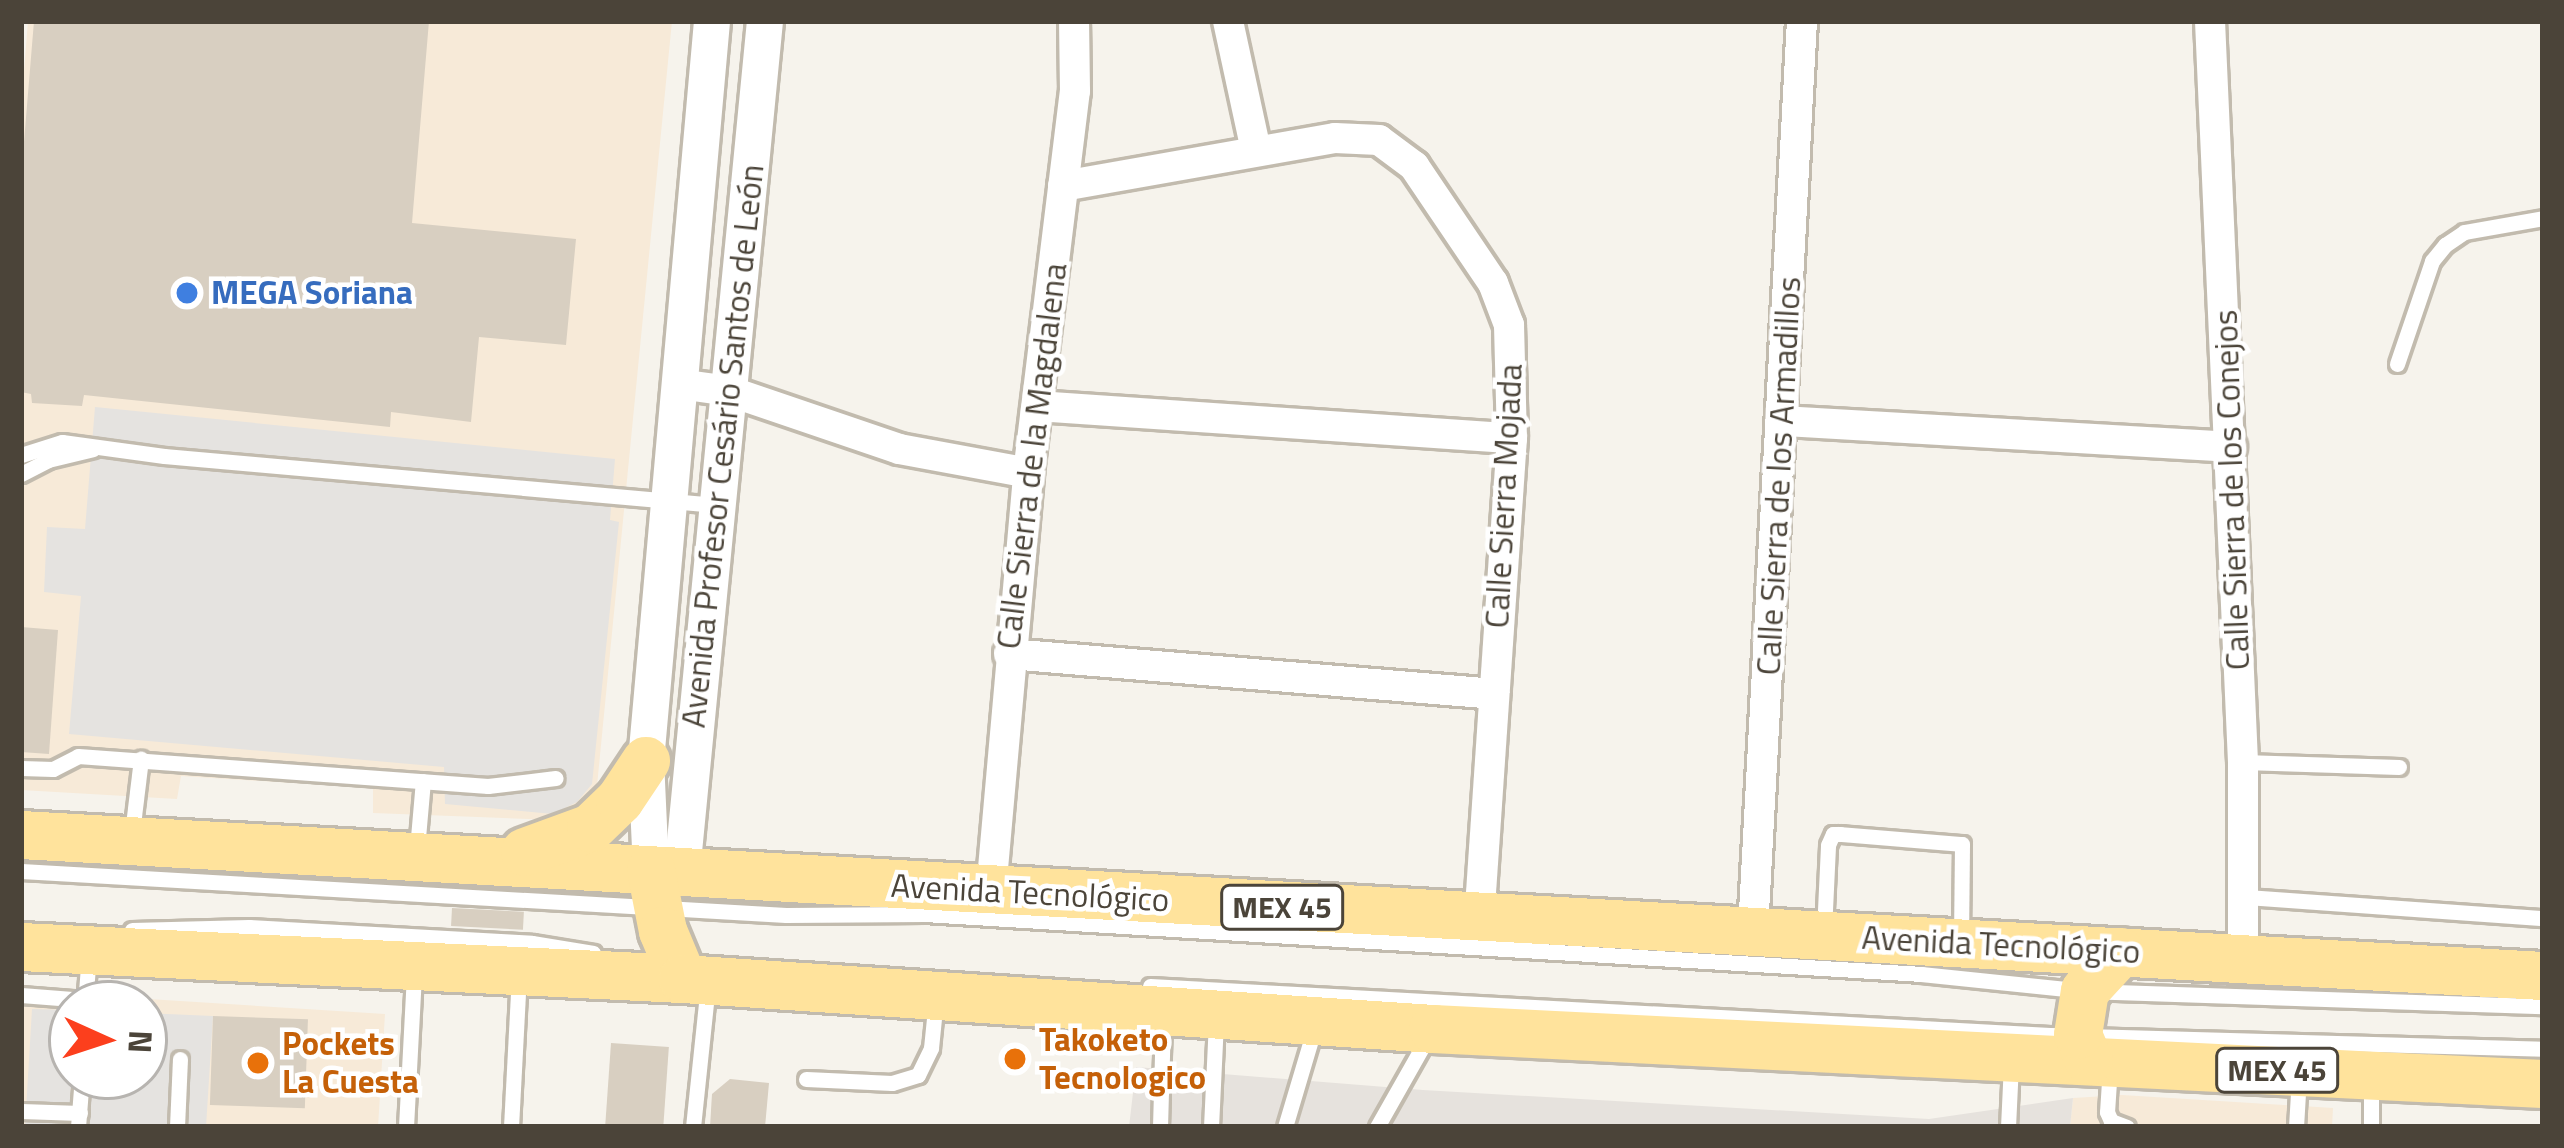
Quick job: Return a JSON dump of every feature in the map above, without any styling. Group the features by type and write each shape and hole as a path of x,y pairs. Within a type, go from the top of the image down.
{"main road":[{"path":"502,860 591,827 620,800 646,761"},
{"name":"Avenida Tecnológico","path":"28,840 502,860 663,882 991,891 2543,976"},
{"path":"663,882 680,970"},
{"name":"MEX 45","path":"21,947 100,940 414,967 680,970 936,996 1143,998 1216,1016 2012,1058 2091,1038 2299,1071 2543,1084"},
{"path":"2091,1038 2121,952"}],"street":[{"name":"Avenida Profesor Cesário Santos de León","path":"663,882 646,761 712,21"},
{"name":"Avenida Profesor Cesário Santos de León","path":"663,882 716,505 764,21"},
{"name":"Calle Sierra de la Magdalena","path":"991,891 1028,473 1075,91 1074,21"},
{"path":"1063,187 1256,151 1228,21"},
{"name":"Calle Sierra de los Armadillos","path":"1753,931 1802,21"},
{"name":"Calle Sierra de los Conejos","path":"2210,21 2243,762 2247,897 2243,959"},
{"name":"Calle Sierra Mojada","path":"1256,151 1359,136 1399,151 1414,166 1499,295 1511,344 1512,438 1479,918"},
{"path":"679,384 729,392 899,449 1028,473"},
{"path":"1037,406 1512,438"},
{"path":"1783,421 2231,447"},
{"path":"1009,654 1494,694"}],"lane":[{"path":"2397,364 2432,261 2445,245 2464,232 2543,218"},
{"path":"21,454 62,442 716,505"},
{"path":"21,474 102,447"},
{"path":"21,768 52,769 78,756 488,786 556,778"},
{"path":"132,842 141,759"},
{"path":"2243,762 2399,767"},
{"path":"416,855 423,781"},
{"path":"1824,935 1828,845 1833,834 1840,834 1961,844 1960,942"},
{"path":"28,840 663,882 787,915 924,914 1873,971 2091,1038 2543,1006"},
{"path":"2247,897 2543,918"},
{"path":"90,980 100,940 249,927 532,943 606,955"},
{"path":"406,1127 414,967"},
{"path":"693,1127 680,970 790,967"},
{"path":"511,1127 519,971"},
{"path":"806,1079 892,1083 918,1075 931,1048 936,996"},
{"path":"1160,1127 1143,998 2091,1038 2543,1049"},
{"path":"1211,1127 1216,1016"},
{"path":"1286,1127 1294,1085 1317,1022"},
{"path":"1377,1127 1433,1029"},
{"path":"2091,1038 2111,1121 2127,1127"},
{"path":"177,1127 180,1058"},
{"path":"2008,1127 2012,1058"},
{"path":"2296,1127 2299,1071"},
{"path":"2371,1075 2371,1127"},
{"path":"21,1111 79,1120"}],"shaded area":[{"path":"28,21 672,21 597,786 580,805 556,820 373,813 373,788 181,776 177,799 21,790 21,109"},
{"path":"95,407 615,459 610,520 619,522 592,784 577,802 553,814 445,804 444,767 69,734 81,596 44,592 47,527 85,529"},
{"path":"21,991 48,993 48,1100 168,1100 168,1000 385,1014 378,1127 21,1127"},
{"path":"32,1009 48,1009 48,1100 168,1100 168,1014 213,1016 206,1127 25,1127"},
{"path":"1136,1067 1423,1090 1929,1119 2073,1098 2070,1127 1129,1127"},
{"path":"2122,1095 2333,1108 2332,1127 2070,1127 2073,1098"}],"building":[{"path":"34,21 429,21 412,223 576,239 566,345 479,337 471,422 391,412 390,427 84,395 82,406 32,403 31,394 21,392 21,178"},
{"path":"21,627 58,630 49,754 21,752"},
{"path":"452,908 524,912 523,930 451,926"},
{"name":"Pockets La Cuesta","path":"213,1016 308,1019 305,1108 210,1105"},
{"path":"611,1043 669,1047 663,1127 605,1127"},
{"path":"730,1079 769,1083 765,1127 710,1127 712,1094"}],"place":[{"name":"MEGA Soriana","path":"187,293"},
{"name":"Takoketo Tecnologico","path":"1015,1059"},
{"name":"Pockets La Cuesta","path":"258,1063"}]}
